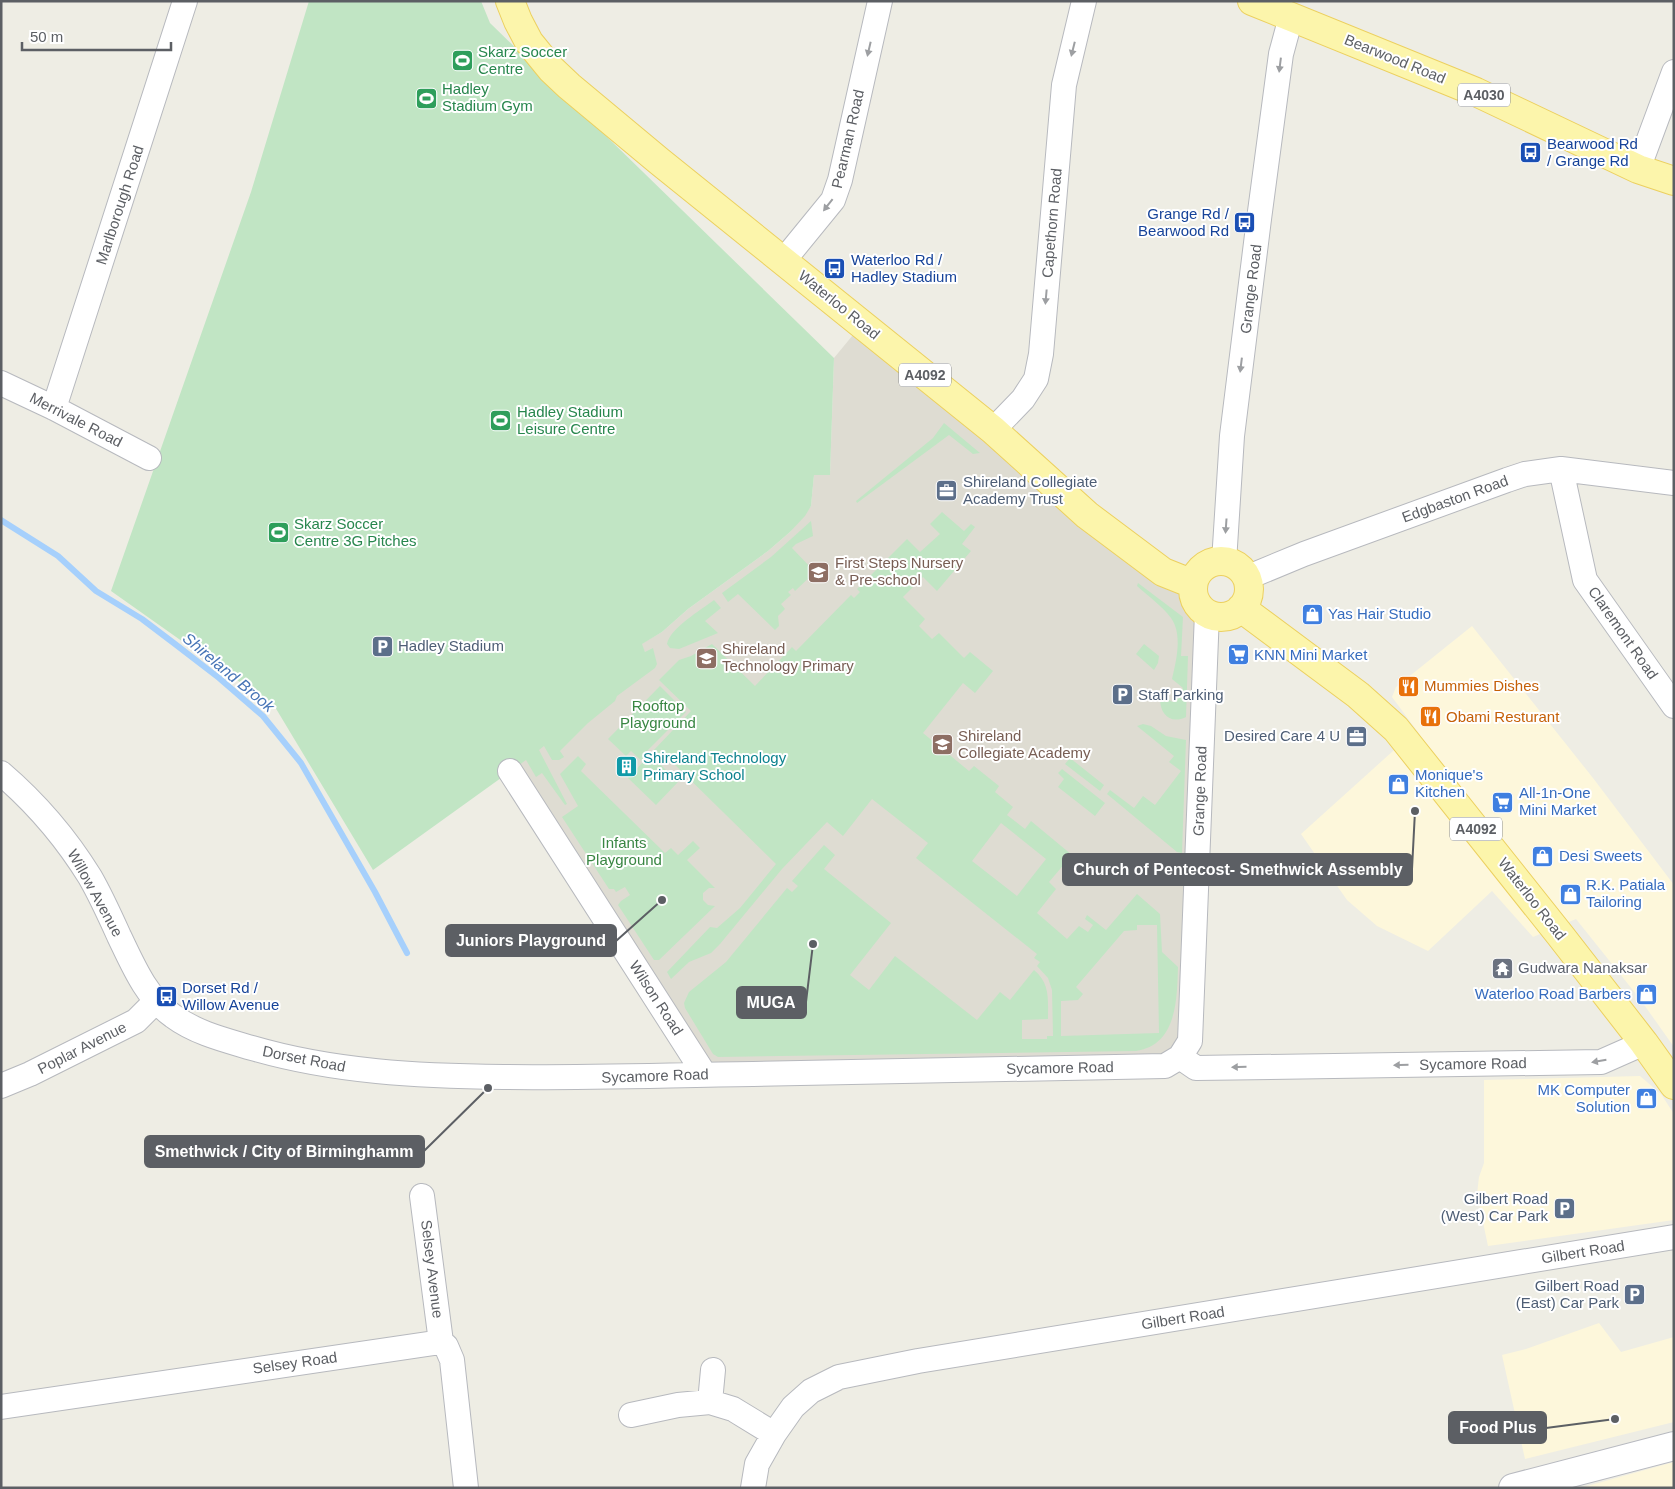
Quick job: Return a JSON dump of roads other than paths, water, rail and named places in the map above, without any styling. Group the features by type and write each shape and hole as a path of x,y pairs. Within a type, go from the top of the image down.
{"main road":[{"name":"Waterloo Road","path":"510,1 525,35 551,69 659,161 993,430 1087,515 1163,572 1193,584"},
{"name":"Bearwood Road","path":"1252,1 1476,92 1638,169 1674,181"},
{"path":"1224,562 1236,566 1246,578 1248,590 1246,601 1242,608 1235,613 1224,617 1213,616 1206,613 1194,598 1193,584 1197,574 1204,567 1212,563 1224,562"},
{"name":"Waterloo Road","path":"1242,608 1358,695 1396,729 1554,927 1644,1043 1674,1085"},
{"path":"1516,1487 1674,1446"}],"street":[{"name":"Marlborough Road","path":"54,408 185,1"},
{"name":"Pearman Road","path":"784,260 835,195 880,1"},
{"name":"Capethorn Road","path":"993,430 1023,399 1036,379 1041,354 1064,85 1084,1"},
{"name":"Grange Road","path":"1224,562 1232,436 1281,54 1291,17"},
{"path":"1638,169 1674,72"},
{"name":"Merrivale Road","path":"1,383 54,408 149,458"},
{"name":"Edgbaston Road","path":"1246,578 1304,554 1525,474 1561,469 1674,483"},
{"name":"Claremont Road","path":"1561,469 1585,580 1674,706"},
{"name":"Grange Road","path":"1180,1057 1190,1040 1206,613"},
{"name":"Wilson Road","path":"510,771 705,1075"},
{"name":"Willow Avenue","path":"1,773 47,818 77,857 110,915 136,970 156,1001"},
{"name":"Dorset Road","path":"156,1001 173,1016 193,1028 217,1038 279,1056 375,1072 466,1077"},
{"name":"Poplar Avenue","path":"1,1086 30,1074 136,1021 156,1001"},
{"name":"Sycamore Road","path":"466,1077 584,1078 1166,1066 1180,1057 1196,1068 1601,1062 1644,1043"},
{"name":"Selsey Avenue","path":"422,1196 441,1342"},
{"name":"Gilbert Road","path":"753,1488 757,1464 774,1434 793,1407 811,1391 839,1377 918,1361 1674,1237"},
{"path":"441,1342 446,1346 452,1360 466,1488"},
{"name":"Selsey Road","path":"1,1407 441,1342"},
{"path":"710,1402 713,1370"},
{"path":"631,1415 678,1405 710,1402 733,1409 774,1434"}],"waterway":[{"name":"Shireland Brook","path":"1,520 58,556 96,591 142,619 219,678 263,716 301,763 375,892 407,953"}],"place":[{"name":"Skarz Soccer Centre","path":"462,61"},
{"name":"Hadley Stadium Gym","path":"426,98"},
{"name":"Bearwood Rd / Grange Rd","path":"1531,153"},
{"name":"Grange Rd / Bearwood Rd","path":"1245,223"},
{"name":"Waterloo Rd / Hadley Stadium","path":"835,269"},
{"name":"Hadley Stadium Leisure Centre","path":"501,421"},
{"name":"Shireland Collegiate Academy Trust","path":"947,491"},
{"name":"Skarz Soccer Centre 3G Pitches","path":"278,533"},
{"name":"First Steps Nursery & Pre-school","path":"819,572"},
{"name":"Yas Hair Studio","path":"1312,614"},
{"name":"Hadley Stadium","path":"382,646"},
{"name":"KNN Mini Market","path":"1238,655"},
{"name":"Shireland Technology Primary","path":"706,658"},
{"name":"Mummies Dishes","path":"1408,686"},
{"name":"Staff Parking","path":"1122,695"},
{"name":"Obami Resturant","path":"1430,717"},
{"name":"Desired Care 4 U","path":"1356,736"},
{"name":"Shireland Collegiate Academy","path":"942,745"},
{"name":"Shireland Technology Primary School","path":"627,767"},
{"name":"Monique's Kitchen","path":"1399,784"},
{"name":"All-1n-One Mini Market","path":"1503,802"},
{"name":"Church of Pentecost- Smethwick Assembly","path":"1415,811"},
{"name":"Desi Sweets","path":"1543,856"},
{"name":"R.K. Patiala Tailoring","path":"1570,894"},
{"name":"Juniors Playground","path":"662,900"},
{"name":"MUGA","path":"813,944"},
{"name":"Gudwara Nanaksar","path":"1502,968"},
{"name":"Waterloo Road Barbers","path":"1647,994"},
{"name":"Dorset Rd / Willow Avenue","path":"166,997"},
{"name":"Smethwick / City of Birminghamm","path":"488,1088"},
{"name":"MK Computer Solution","path":"1646,1099"},
{"name":"Gilbert Road (West) Car Park","path":"1564,1208"},
{"name":"Gilbert Road (East) Car Park","path":"1635,1295"},
{"name":"Food Plus","path":"1615,1419"}],"park label":[{"name":"Rooftop Playground","path":"658,714"},
{"name":"Infants Playground","path":"624,852"}]}
